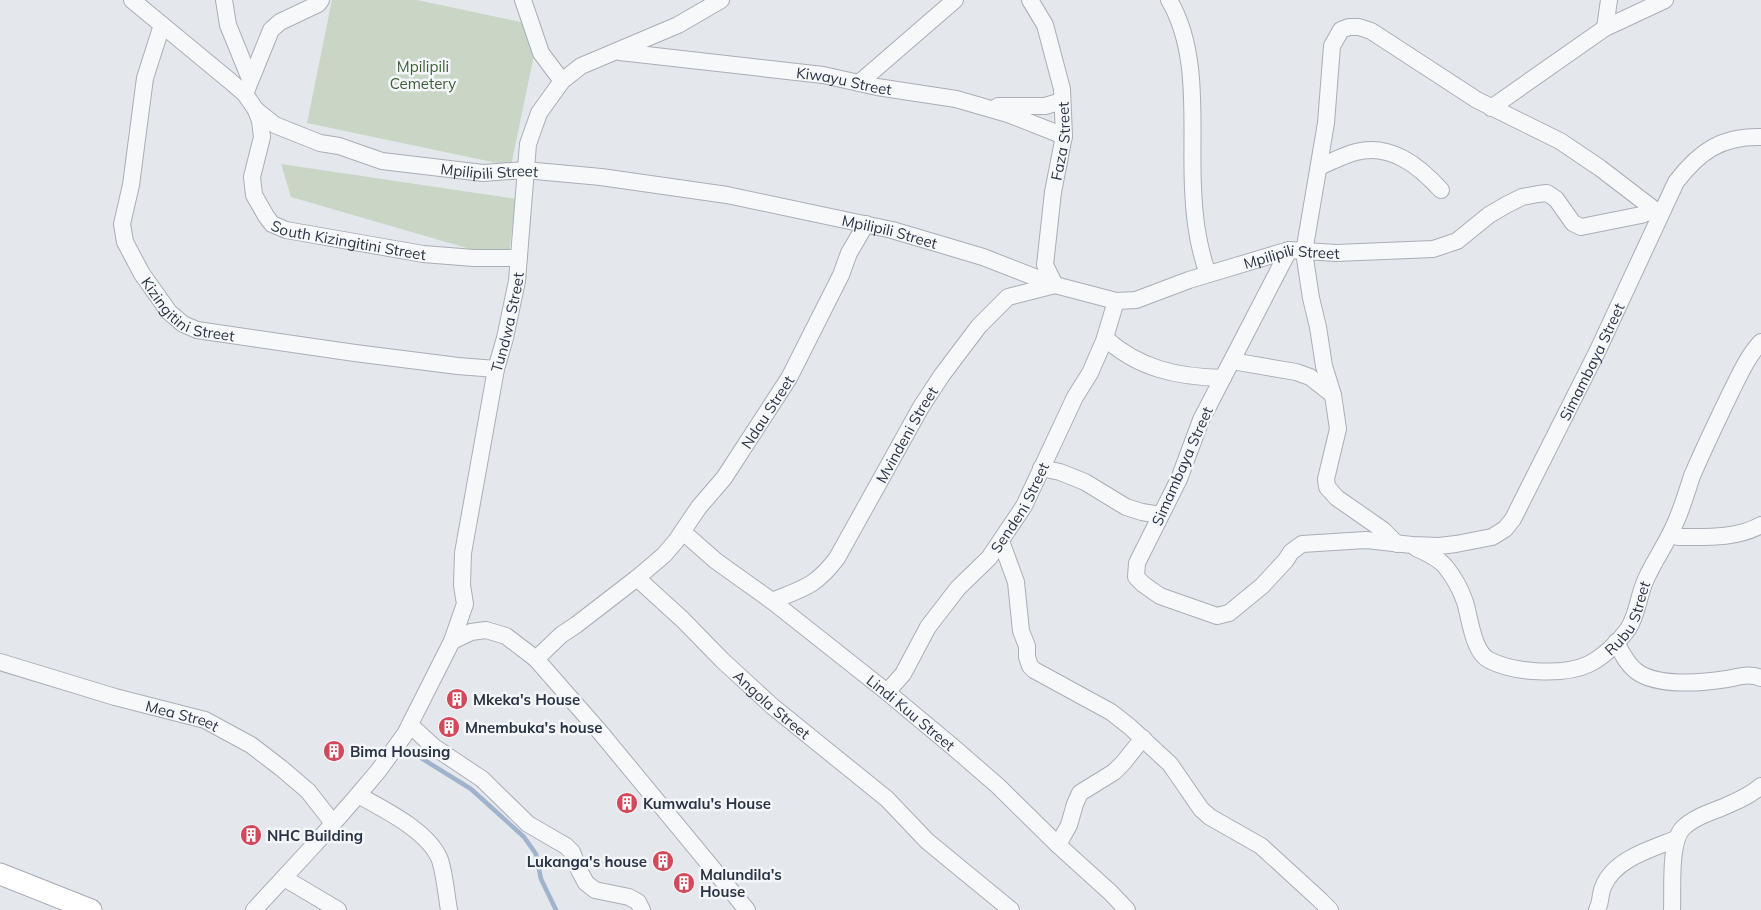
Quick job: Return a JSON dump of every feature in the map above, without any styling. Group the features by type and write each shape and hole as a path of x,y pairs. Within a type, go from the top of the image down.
{"main road":[{"path":"0,874 91,910"}],"street":[{"name":"Mpilipili Street","path":"132,0 162,26 248,87 256,110 275,125 320,143 339,146 382,161 483,174 525,170 601,177 727,195 892,230 983,257 1055,285 1116,301 1136,300 1208,274 1297,251 1336,253 1433,250 1457,241 1489,215 1522,197 1538,194 1547,193 1556,199 1573,224 1582,227 1657,212"},
{"path":"224,0 228,25 248,87"},
{"path":"248,87 271,30 280,22 318,4 321,0"},
{"path":"523,0 541,53 562,81"},
{"name":"Tundwa Street","path":"254,910 380,770 407,729 452,641 465,604 462,585 464,553 496,369 516,281 528,144 539,113 562,81 581,66 618,52 678,25 722,0"},
{"path":"859,83 954,0"},
{"name":"Faza Street","path":"1030,0 1045,24 1062,89 1064,136 1053,192 1045,265 1055,285"},
{"path":"1169,0 1176,12 1186,46 1192,90 1193,188 1197,234 1202,258 1208,274"},
{"path":"1605,28 1609,0"},
{"path":"1491,108 1605,28 1665,0"},
{"name":"Kizingitini Street","path":"162,26 146,78 131,186 122,224 125,242 133,258 169,312 184,324 197,330 355,353 496,369"},
{"path":"1405,544 1337,498 1327,488 1326,478 1338,429 1333,395 1324,366 1318,327 1297,251 1319,167 1326,122 1332,46 1341,30 1349,26 1371,31 1491,108 1560,141 1600,168 1657,212"},
{"name":"Kiwayu Street","path":"618,52 823,75 956,99 1008,114 1064,136"},
{"path":"984,108 1009,105 1045,106 1062,101"},
{"name":"South Kizingitini Street","path":"256,110 260,121 262,137 252,177 254,195 272,224 286,230 423,254 474,258 519,258"},
{"name":"Simambaya Street","path":"1297,251 1232,361 1201,420 1179,479 1136,563 1136,576 1143,584 1160,596 1217,616 1229,613 1262,586 1291,552 1302,544 1360,540 1439,546 1492,537 1505,529 1513,519 1598,350 1657,212 1676,182 1701,154 1714,146 1747,137 1761,137"},
{"path":"1319,167 1355,152 1370,150 1386,151 1414,164 1428,175 1441,190"},
{"name":"Ndau Street","path":"637,578 664,554 683,532 699,507 724,478 790,378 866,224"},
{"name":"Mvindeni Street","path":"772,601 808,587 826,572 837,558 921,407 942,375 979,326 1008,297 1055,285"},
{"name":"Sendeni Street","path":"887,692 903,674 928,627 958,588 990,558 1024,506 1075,396 1090,373 1105,338 1116,301"},
{"path":"1105,338 1113,345 1153,368 1194,377 1223,378"},
{"name":"Rubu Street","path":"1405,544 1434,557 1445,566 1465,601 1481,653 1491,661 1510,667 1542,672 1576,669 1590,664 1603,655 1616,642 1635,618 1646,579 1677,520 1706,443 1743,368 1760,342"},
{"path":"1232,361 1296,372 1310,377 1333,395"},
{"path":"1041,468 1060,472 1085,482 1126,506 1142,512 1160,515"},
{"path":"1678,537 1723,536 1742,533 1761,525"},
{"name":"Lindi Kuu Street","path":"683,532 716,561 772,601 887,692 998,786 1127,910"},
{"path":"1001,541 1016,582 1021,631 1030,666 1034,670 1111,712 1143,738 1170,764 1201,809 1261,846 1330,910"},
{"path":"536,659 561,635 637,578"},
{"name":"Angola Street","path":"637,578 772,706 887,799 927,841 1011,910"},
{"path":"452,641 471,632 486,630 506,636 536,659 600,732 747,910"},
{"path":"1616,642 1627,663 1646,676 1684,683 1707,682 1750,675 1761,678"},
{"name":"Mea Street","path":"0,662 115,697 205,720 251,745 281,768 308,791 333,823"},
{"path":"407,729 482,780 528,824 566,846 572,852 586,883 595,890 629,897 638,902 642,910"},
{"path":"1058,845 1069,825 1080,793 1114,772 1124,763 1143,738"},
{"path":"1672,910 1674,850 1676,839 1682,828 1690,822 1742,798 1761,786"},
{"path":"358,795 402,820 433,848 439,858 444,876 449,910"},
{"path":"1597,910 1602,887 1620,865 1640,853 1676,839"},
{"path":"284,878 338,910"}],"green space":[{"name":"Mpilipili Cemetery","path":"332,0 417,0 540,26 511,166 307,123"},
{"path":"281,164 516,199 508,260 291,197"}],"waterway":[{"path":"413,753 471,789 524,837 536,854 541,879 556,910"}],"place":[{"name":"Mkeka's House","path":"457,699"},
{"name":"Mnembuka's house","path":"449,727"},
{"name":"Bima Housing","path":"334,751"},
{"name":"Kumwalu's House","path":"627,803"},
{"name":"NHC Building","path":"251,835"},
{"name":"Lukanga's house","path":"663,861"},
{"name":"Malundila's House","path":"684,883"}]}
